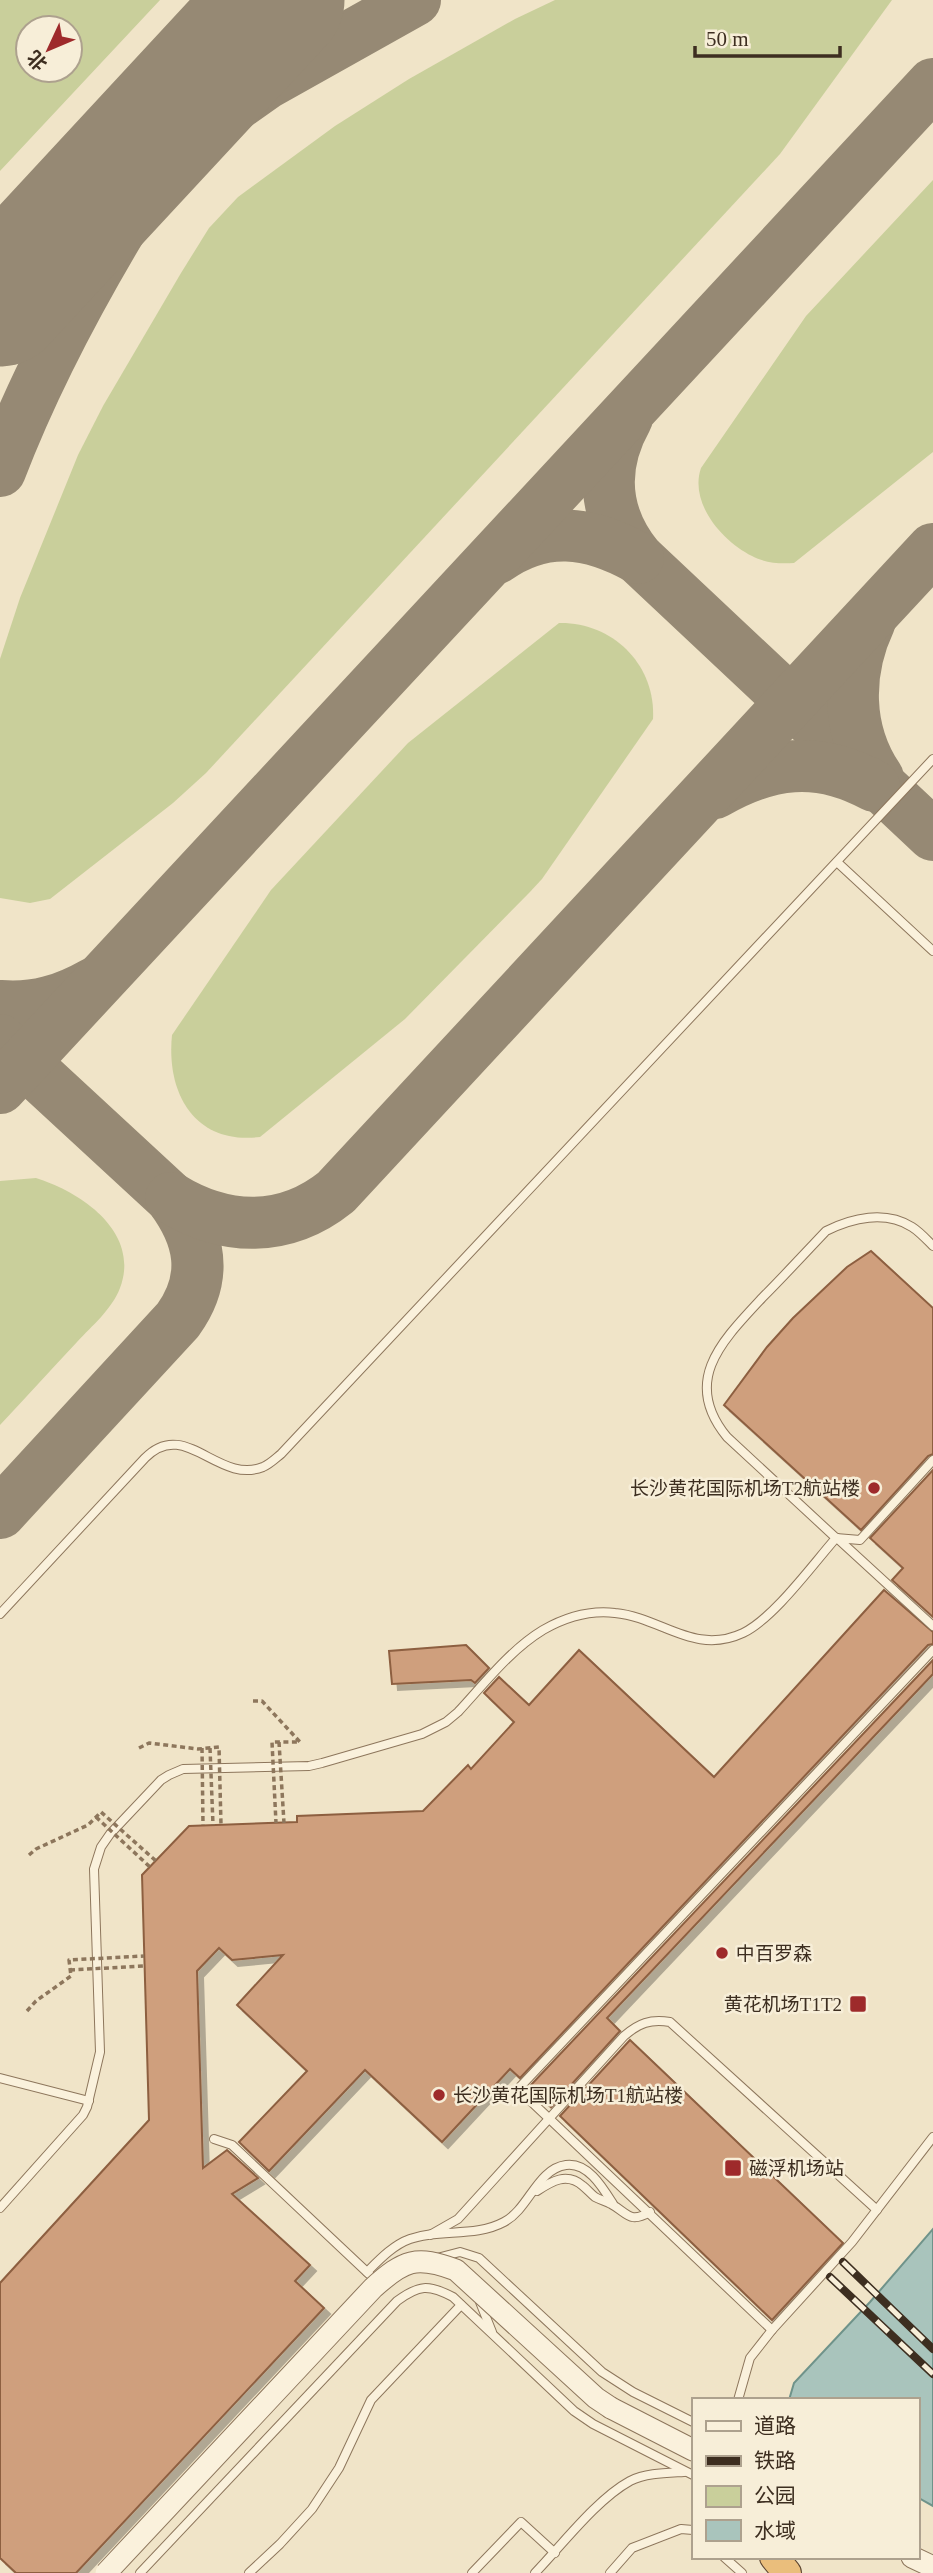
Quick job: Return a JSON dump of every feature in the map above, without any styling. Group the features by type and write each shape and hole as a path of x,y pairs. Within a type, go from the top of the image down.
{"highway":[{"path":"776,2559 787,2573"}],"street":[{"path":"106,2573 363,2298 396,2267 415,2261 437,2263 456,2270 596,2398 692,2449"},
{"path":"916,2559 933,2567"}],"lane":[{"path":"0,1614 145,1458 160,1447 169,1444 188,1446 214,1461 241,1469 263,1467 281,1454 933,759"},
{"path":"837,862 933,951"},
{"path":"933,1246 913,1227 881,1217 844,1222 826,1231 729,1334 709,1367 706,1387 708,1407 715,1422 727,1437 933,1626"},
{"path":"836,1538 860,1540 933,1460"},
{"path":"0,2208 83,2115 89,2101 100,2052 94,1869 96,1858 110,1834 161,1780 183,1769 310,1766 422,1734 446,1722 458,1712 528,1641 555,1624 577,1616 616,1613 694,1639 727,1639 743,1633 771,1612 836,1538"},
{"path":"772,2330 518,2089 933,1650"},
{"path":"430,2235 458,2219 624,2036 638,2024 654,2020 670,2022 877,2210"},
{"path":"0,2078 89,2101"},
{"path":"738,2398 750,2358 852,2242 933,2137"},
{"path":"214,2138 232,2145 371,2275 371,2281"},
{"path":"367,2272 393,2248 409,2239 486,2230 507,2221 533,2194 545,2176 553,2169 566,2165 576,2165 587,2171 603,2187 612,2204"},
{"path":"533,2194 553,2181 574,2179 594,2196 612,2204 628,2216 639,2218 650,2213"},
{"path":"99,2573 371,2281 460,2252 480,2258 617,2383 692,2421"},
{"path":"118,2573 380,2290 407,2268 447,2274 467,2286 480,2301 493,2335"},
{"path":"140,2573 397,2301 410,2291 423,2287 438,2289 453,2297 574,2411 593,2424 690,2474"},
{"path":"249,2573 312,2509 339,2468 371,2400 461,2305"},
{"path":"536,2573 609,2495 632,2480 658,2473 690,2474"},
{"path":"472,2573 521,2522 555,2553"},
{"path":"610,2573 632,2548 681,2529 692,2530"},
{"path":"726,2559 742,2573"}],"path":[{"path":"253,1701 262,1701 300,1742 272,1742 276,1823"},
{"path":"279,1742 284,1823"},
{"path":"139,1748 149,1743 219,1747 221,1825"},
{"path":"202,1748 203,1825"},
{"path":"210,1748 213,1825"},
{"path":"29,1855 36,1849 88,1825 102,1812 156,1861"},
{"path":"96,1817 150,1867"},
{"path":"27,2011 36,2001 71,1976 69,1960 144,1956"},
{"path":"70,1970 144,1966"}],"green space":[{"path":"0,0 160,0 84,81 84,14 14,14 14,84 81,84 0,171"},
{"path":"555,0 892,0 780,154 206,773 173,803 50,899 30,903 0,898 0,659 20,598 78,455 103,406 181,273 209,228 238,197 335,126 409,79 515,19"},
{"path":"933,180 933,452 794,563 757,558 730,541 711,520 700,494 701,468 806,316"},
{"path":"559,623 597,630 627,650 647,681 652,699 653,719 542,879 405,1019 260,1137 237,1137 218,1133 202,1124 189,1111 180,1095 171,1057 172,1035 271,890 408,743"},
{"path":"36,1178 71,1193 103,1217 115,1232 122,1249 124,1268 120,1288 107,1310 0,1425 0,1181"}],"water":[{"path":"933,2229 933,2506 919,2498 919,2398 790,2398 794,2383 870,2302"}],"building":[{"path":"871,1251 933,1308 933,1454 928,1456 861,1530 724,1405 767,1347 793,1318 847,1267"},
{"path":"933,1470 933,1617 892,1580 903,1568 870,1538"},
{"name":"长沙黄花国际机场T1航站楼","path":"884,1590 933,1632 933,1644 928,1645 520,2078 510,2069 442,2142 365,2070 269,2171 239,2142 307,2071 237,2005 283,1955 232,1960 219,1948 197,1971 203,2168 227,2150 258,2178 232,2194 310,2265 295,2281 324,2308 76,2573 16,2573 0,2558 0,2283 149,2120 142,1875 189,1826 297,1822 297,1816 423,1811 468,1765 471,1769 514,1722 484,1693 499,1677 529,1705 579,1650 714,1777"},
{"path":"466,1645 489,1668 475,1683 471,1680 392,1684 389,1651"},
{"path":"933,1660 933,1674 607,2018 620,2031 551,2107 529,2087"},
{"path":"630,2040 843,2243 772,2320 560,2116"}],"taxiway":[{"path":"0,471 59,340 129,215 200,106 285,0"},
{"path":"203,128 267,83 415,0"},
{"path":"0,1088 933,84"},
{"path":"0,302 131,184"},
{"path":"627,418 612,454 609,490 617,524 638,558 933,835"},
{"path":"497,558 515,547 549,536 584,537 638,558"},
{"path":"171,1198 212,1217 255,1223 296,1215 336,1192 933,549"},
{"path":"870,621 857,660 853,701 860,741 878,778"},
{"path":"715,793 755,774 793,766 833,770 874,786"},
{"path":"0,1006 49,1002 94,983"},
{"path":"0,1040 171,1198 189,1227 197,1258 194,1288 178,1320 0,1513"}],"runway":[{"path":"0,301 279,0"}],"railway":[{"path":"843,2262 933,2349"},
{"path":"830,2277 933,2374"}],"place":[{"name":"长沙黄花国际机场T2航站楼","path":"874,1488"},
{"name":"中百罗森","path":"722,1953"},
{"name":"黄花机场T1T2","path":"858,2004"},
{"name":"长沙黄花国际机场T1航站楼","path":"439,2095"},
{"name":"磁浮机场站","path":"733,2168"}]}
